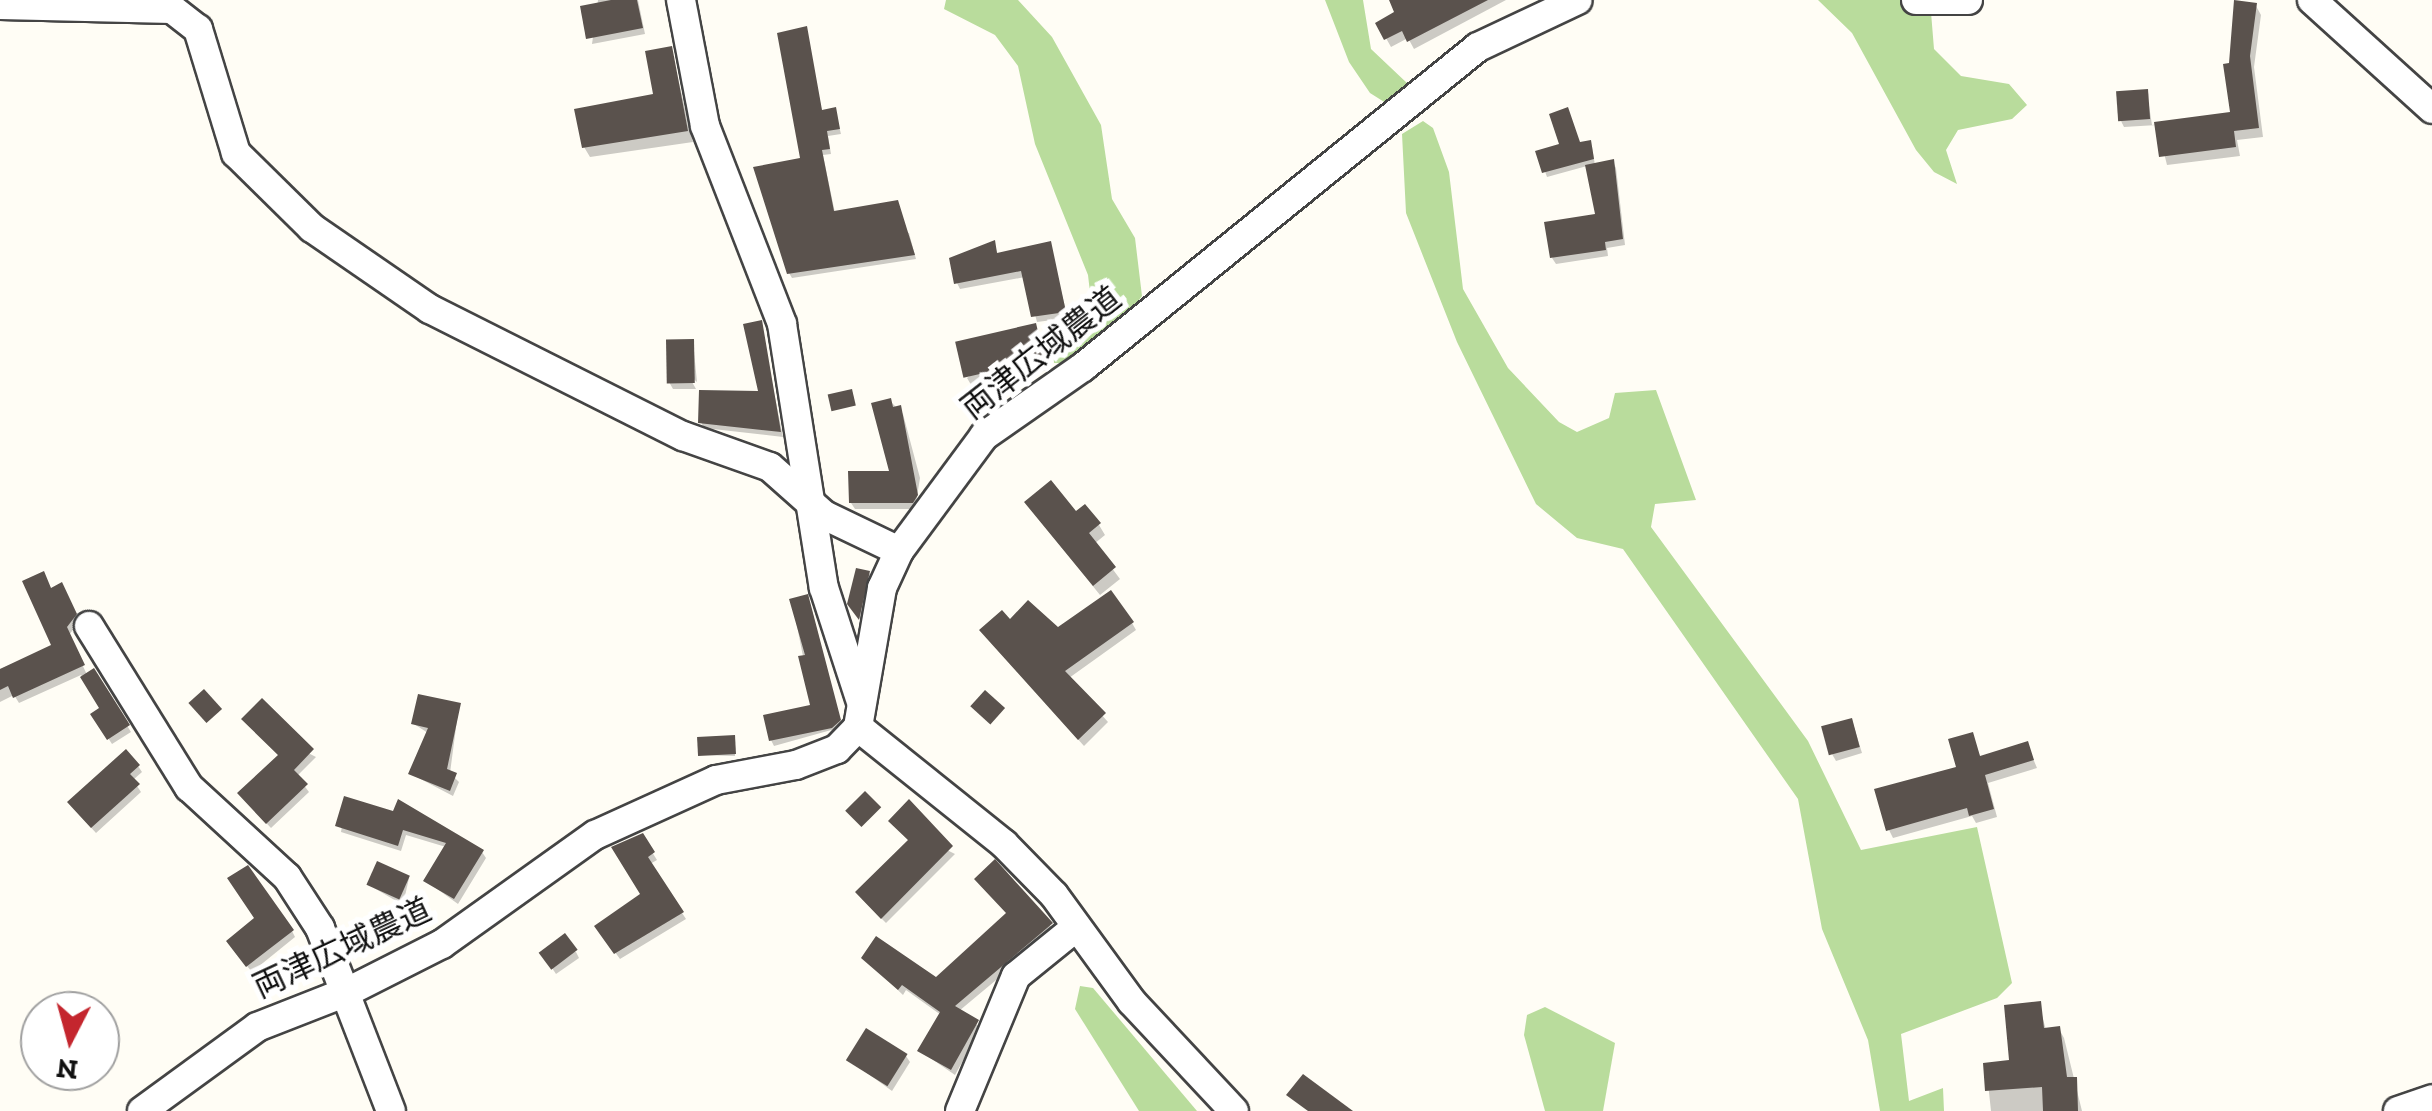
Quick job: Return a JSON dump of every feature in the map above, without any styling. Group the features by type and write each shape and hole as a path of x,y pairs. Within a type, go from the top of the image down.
{"street":[{"path":"681,0 705,126 782,324 804,438 806,494 830,618 859,714 1004,844 1054,895 1132,1002 1234,1111"},
{"name":"両津広域農道","path":"142,1111 257,1026 349,991 442,944 596,835 716,780 796,765 837,749 859,714 882,588 899,552 984,436 1083,366 1478,48 1578,0"},
{"path":"1916,0 1968,0"},
{"path":"2312,0 2432,109"},
{"path":"0,5 172,8 198,29 236,153 312,228 430,309 530,363 683,436 770,467 806,494 824,515 899,552"},
{"path":"89,626 189,787 287,878 349,991 391,1111"},
{"path":"960,1111 1016,976 1076,928"},
{"path":"2398,1111 2432,1100"}],"green space":[{"path":"946,0 1018,0 1052,37 1101,125 1112,199 1135,238 1142,296 1125,319 1066,363 1054,363 1049,332 1092,310 1088,275 1035,144 1018,66 995,35 944,9"},
{"path":"1325,0 1363,0 1371,49 1408,84 1400,99 1389,105 1370,93 1349,62"},
{"path":"1818,0 1930,0 1934,49 1961,76 2009,84 2027,105 2012,119 1958,130 1946,150 1957,184 1934,172 1916,150 1852,33"},
{"path":"1423,121 1433,128 1449,172 1463,289 1508,368 1559,422 1577,432 1609,418 1615,393 1656,390 1696,500 1655,504 1651,527 1808,741 1861,850 1977,827 2012,983 1997,998 1901,1034 1909,1101 1943,1088 1944,1111 1880,1111 1868,1040 1822,929 1798,799 1623,549 1577,538 1536,504 1457,342 1406,213 1402,134"},
{"path":"1080,986 1093,988 1197,1111 1139,1111 1075,1009"},
{"path":"1545,1007 1615,1043 1603,1111 1545,1111 1524,1035 1527,1015"}],"building":[{"path":"637,0 643,28 586,39 580,6"},
{"path":"1389,0 1488,0 1407,42 1402,31 1384,40 1375,23 1394,12"},
{"path":"2234,0 2257,3 2250,56 2259,128 2234,131 2236,147 2159,157 2154,122 2230,112 2223,64 2229,63"},
{"path":"807,26 822,110 836,107 840,129 827,131 830,149 822,150 834,211 898,200 915,255 787,274 753,167 800,158 777,33"},
{"path":"672,46 688,131 582,148 574,109 653,94 645,51"},
{"path":"2148,89 2150,119 2118,121 2116,91"},
{"path":"1568,107 1580,142 1591,140 1594,159 1542,173 1535,151 1559,144 1549,114"},
{"path":"1614,159 1623,239 1605,242 1606,250 1550,258 1544,222 1595,214 1585,165"},
{"path":"995,240 997,253 1051,241 1066,312 1031,317 1021,271 954,284 949,258"},
{"path":"762,320 781,432 698,423 699,390 758,391 743,324"},
{"path":"1036,323 1044,359 963,378 955,342"},
{"path":"666,339 694,339 695,383 667,383"},
{"path":"852,389 856,406 831,411 828,395"},
{"path":"891,398 893,407 901,405 918,495 913,503 849,503 848,471 889,471 871,403"},
{"path":"1051,480 1076,511 1085,504 1101,523 1089,533 1116,567 1093,586 1024,502"},
{"path":"856,568 870,571 859,620 847,604"},
{"path":"44,571 51,588 62,582 77,614 67,627 85,665 13,698 8,686 0,690 0,669 51,645 22,581"},
{"path":"1111,590 1134,622 1065,671 1106,713 1078,740 979,630 1002,610 1010,619 1028,600 1058,627"},
{"path":"808,594 841,720 832,728 769,741 763,715 810,705 798,656 805,655 789,599"},
{"path":"94,668 130,725 107,740 90,714 99,708 80,677"},
{"path":"204,689 222,709 206,723 188,703"},
{"path":"985,690 1005,708 990,724 970,706"},
{"path":"418,694 461,703 447,769 457,773 450,791 408,774 428,728 411,724"},
{"path":"262,698 314,749 294,770 308,784 266,824 237,793 278,755 241,719"},
{"path":"1852,718 1860,747 1829,755 1821,726"},
{"path":"1973,732 1980,756 2028,741 2034,760 1985,775 1994,809 1969,816 1967,808 1886,831 1874,789 1956,767 1948,739"},
{"path":"735,735 736,754 698,756 697,737"},
{"path":"126,749 140,765 130,774 140,784 91,828 67,802"},
{"path":"865,791 881,807 861,827 845,811"},
{"path":"344,796 393,811 398,799 484,850 454,899 423,881 446,843 403,830 398,846 335,826"},
{"path":"909,799 953,846 881,919 855,892 908,840 888,821"},
{"path":"643,833 655,852 648,857 684,912 614,954 594,926 640,894 611,847"},
{"path":"995,859 1053,923 955,1006 979,1020 951,1070 917,1051 940,1012 902,985 898,990 861,958 876,936 936,977 1006,913 974,879"},
{"path":"377,861 410,876 399,899 366,885"},
{"path":"248,865 294,930 246,967 226,941 254,918 227,878"},
{"path":"565,933 578,950 551,970 539,953"},
{"path":"2041,1001 2044,1028 2060,1026 2067,1077 2077,1077 2078,1111 2043,1111 2042,1087 1985,1091 1983,1063 2009,1060 2004,1005"},
{"path":"866,1028 908,1054 887,1086 846,1060"},
{"path":"1303,1074 1353,1111 1308,1111 1286,1095"}]}
